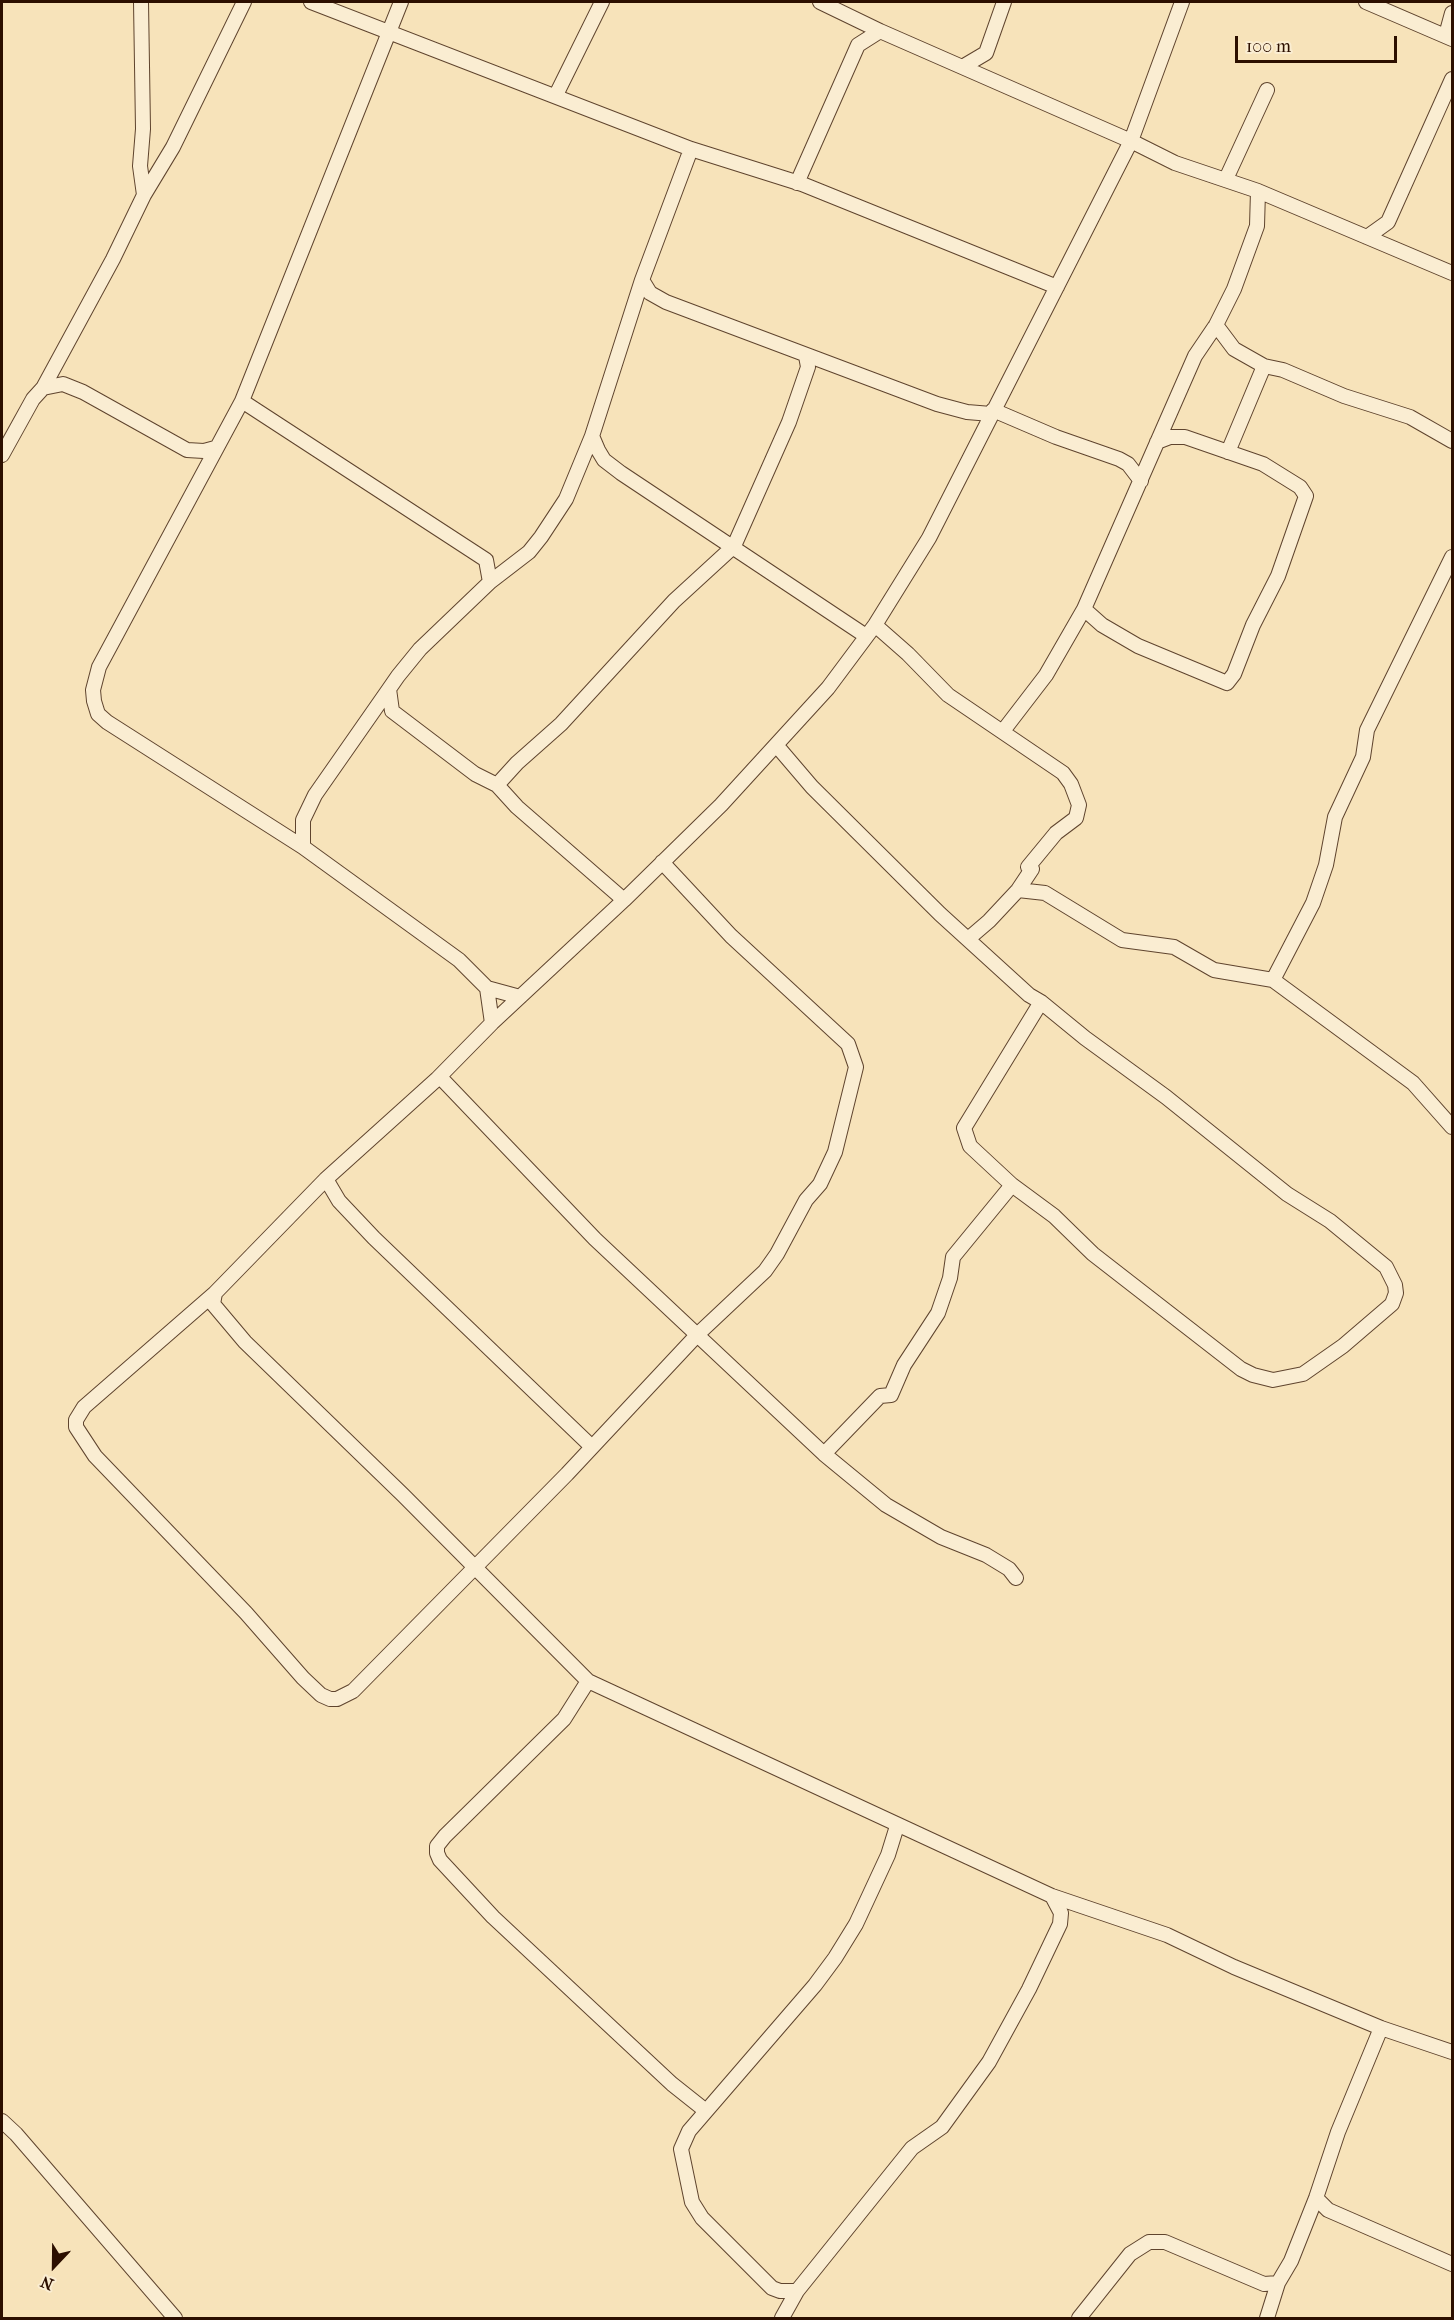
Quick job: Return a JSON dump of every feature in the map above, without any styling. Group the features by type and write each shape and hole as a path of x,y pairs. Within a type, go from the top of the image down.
{"street":[{"path":"141,2 143,129 140,166 144,195"},
{"path":"2,455 33,399 43,388 144,195 183,128 244,2"},
{"path":"311,2 691,149 797,183 1057,287"},
{"path":"400,2 242,401 99,667 93,690 94,701 98,714 107,722 303,847 459,960 487,988 520,997"},
{"path":"556,96 602,2"},
{"path":"820,2 880,31 1131,141 1175,163 1258,191 1452,273"},
{"path":"994,80 986,53 1005,2"},
{"path":"662,862 731,936 848,1044 856,1067 836,1152 820,1184 806,1200 777,1254 765,1271 698,1334 476,1568 464,1576 353,1691 330,1699 303,1678 246,1613 95,1456 76,1427 76,1420 84,1407 215,1293 326,1179 440,1077 492,1023 624,900 777,746 828,688 870,631 929,538 1131,141 1182,2"},
{"path":"1366,2 1449,37 1452,14"},
{"path":"797,183 858,45 880,31"},
{"path":"964,66 986,53"},
{"path":"1367,237 1388,222 1452,79"},
{"path":"1226,179 1267,90"},
{"path":"303,847 303,820 321,786 389,689 420,649 541,537 566,499 592,436 642,280 691,149"},
{"path":"1003,731 1046,675 1084,609 1195,356 1216,325 1234,289 1257,226 1258,191"},
{"path":"642,280 650,293 666,302 812,361 949,408 992,412 1128,464 1150,460"},
{"path":"1216,325 1234,350 1264,366 1283,370 1344,396 1410,417 1452,441"},
{"path":"497,785 517,763 561,724 674,602 734,546 789,422 812,361"},
{"path":"1228,452 1264,366"},
{"path":"43,388 63,384 83,392 187,450 204,452 215,448"},
{"path":"242,401 486,560 512,566"},
{"path":"1169,416 1185,437"},
{"path":"592,436 604,460 734,546 908,654 948,695 1063,773 1071,784 1079,805 1076,818 1056,833 1028,867 1032,869 1018,890 989,921 968,939"},
{"path":"1084,609 1102,625 1138,646 1218,682 1227,683 1231,680 1253,625 1278,576 1306,496 1300,487 1263,465 1185,437 1170,437 1157,442"},
{"path":"1128,464 1141,482"},
{"path":"1273,980 1313,903 1326,865 1335,816 1363,757 1367,730 1452,557"},
{"path":"486,560 490,582"},
{"path":"389,689 392,711"},
{"path":"375,710 392,711 475,774 497,785 517,807 624,900"},
{"path":"777,746 813,787 968,939 1029,995 1041,1002 1287,1194 1330,1221 1386,1267 1396,1293 1392,1304 1343,1346 1303,1374 1273,1380 1241,1369 1093,1254 1054,1216 1012,1185 970,1146 964,1128 1041,1002"},
{"path":"279,832 303,820"},
{"path":"1018,890 1045,893 1122,940 1174,947 1214,970 1273,980 1413,1083 1452,1127"},
{"path":"487,988 492,1023"},
{"path":"440,1077 595,1239 824,1454 886,1505 941,1537 986,1555 1010,1569 1016,1578"},
{"path":"326,1179 339,1201 374,1238 591,1446"},
{"path":"824,1454 880,1396 891,1395 904,1365 938,1312 950,1278 953,1257 1012,1185"},
{"path":"215,1293 213,1304 245,1342 588,1681 1052,1896 1167,1935 1234,1967 1381,2028 1452,2052"},
{"path":"588,1681 564,1719 445,1836 437,1846 437,1853 440,1860 493,1917 672,2084 706,2111"},
{"path":"797,2291 780,2291 772,2288 702,2218 692,2202 681,2149 689,2131 815,1985 835,1958 856,1924 888,1855 897,1826"},
{"path":"782,2319 797,2291 912,2148 942,2127 983,2071 1029,1989 1060,1924 1061,1913 1052,1896"},
{"path":"1267,2319 1278,2283 1291,2261 1316,2198 1338,2132 1381,2028"},
{"path":"2,2121 16,2134 175,2319"},
{"path":"1316,2198 1328,2210 1452,2264"},
{"path":"1079,2319 1130,2254 1149,2242 1165,2242 1264,2284 1278,2283"}]}
